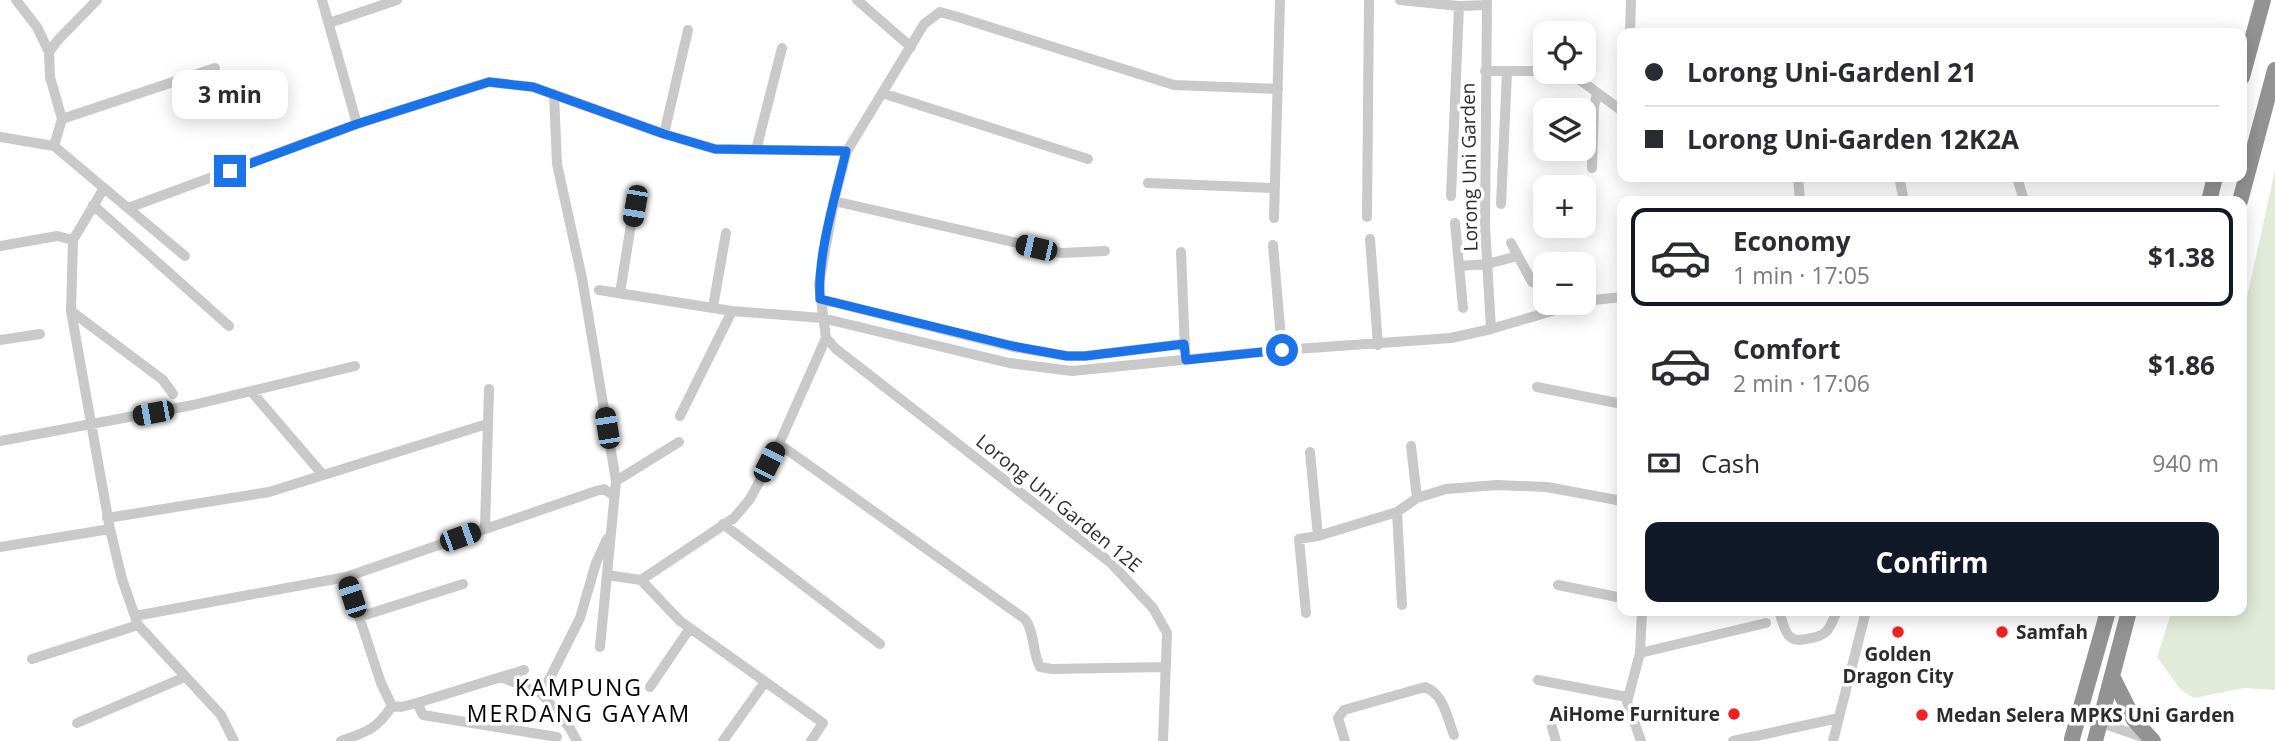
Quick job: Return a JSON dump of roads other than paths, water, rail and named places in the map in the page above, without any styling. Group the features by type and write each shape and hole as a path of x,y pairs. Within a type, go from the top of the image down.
{"highway":[{"path":"2247,59 2263,0"},
{"path":"2247,175 2275,71"},
{"path":"2077,740 2079,715 2107,616"},
{"path":"2095,741 2128,616"},
{"path":"2112,676 2134,720 2154,741"}],"street":[{"path":"16,0 37,27 49,52 50,77 62,119 54,146"},
{"path":"49,52 97,0"},
{"path":"323,0 357,124"},
{"path":"328,23 397,0"},
{"path":"858,0 911,47"},
{"path":"1274,218 1280,0"},
{"path":"1367,218 1369,0"},
{"path":"1400,0 1459,6 1487,3"},
{"path":"1630,28 1631,0"},
{"name":"Lorong Uni Garden","path":"1487,3 1485,226 1491,329"},
{"path":"1451,196 1459,6"},
{"path":"640,580 734,518 750,499 779,444 826,338 819,284 846,151 924,24 940,12 1174,85 1278,89"},
{"path":"664,134 688,30"},
{"path":"756,150 782,48"},
{"path":"62,119 215,68"},
{"path":"1485,71 1533,71"},
{"path":"1502,204 1507,72"},
{"path":"128,208 357,124 489,82 533,87 664,134 715,149 846,151"},
{"path":"1585,84 1617,107"},
{"path":"882,93 1088,159"},
{"path":"1592,168 1597,93"},
{"path":"554,94 557,164 582,278 616,481 600,647"},
{"path":"0,137 54,146 185,257"},
{"path":"1148,183 1275,188"},
{"path":"104,188 73,240 71,311 109,523 137,620 221,715 234,741"},
{"path":"834,201 1061,254 1105,251"},
{"path":"93,205 229,326"},
{"path":"620,293 635,206"},
{"path":"1455,223 1463,309"},
{"path":"713,307 726,233"},
{"path":"0,246 57,236 73,240"},
{"path":"1370,239 1378,345"},
{"path":"1511,243 1532,282"},
{"path":"1273,245 1282,350"},
{"path":"1181,252 1186,360"},
{"path":"1459,266 1487,264 1518,256"},
{"path":"598,290 732,311 822,318 1009,363 1072,371 1282,350 1451,338 1538,315"},
{"path":"1596,300 1617,298"},
{"path":"820,299 1013,346 1067,356 1184,344"},
{"path":"71,311 163,380 173,394"},
{"path":"680,416 732,311"},
{"path":"0,340 40,334"},
{"name":"Lorong Uni Garden 12E","path":"826,338 835,349 1111,564 1141,593 1162,621 1167,633 1166,667"},
{"path":"1009,363 1013,346"},
{"path":"0,441 193,405 355,366"},
{"path":"1537,387 1617,403"},
{"path":"485,527 489,389"},
{"path":"251,391 323,475"},
{"path":"0,547 270,492 487,425"},
{"path":"616,481 679,442"},
{"path":"779,444 1026,619 1030,625 1034,656 1040,667 1166,667 1163,741"},
{"path":"1411,446 1417,498"},
{"path":"1310,452 1318,536"},
{"path":"1306,613 1299,540 1397,512 1417,498 1446,489 1497,485 1546,487 1617,500"},
{"path":"32,659 137,620 346,577 485,527 604,489 614,496"},
{"path":"1397,512 1402,605"},
{"path":"723,524 880,644"},
{"path":"541,694 580,618 596,563 611,531"},
{"path":"607,575 640,580 666,608 690,628 823,723 811,741"},
{"path":"346,577 381,683 392,706"},
{"path":"359,617 463,584"},
{"path":"1558,585 1617,597"},
{"path":"1641,741 1628,708 1627,697 1640,653 1642,616"},
{"path":"1781,616 1787,634 1792,639 1800,640 1821,637 1829,630 1835,616"},
{"path":"1833,741 1864,616"},
{"path":"1640,653 1766,623"},
{"path":"650,687 690,628"},
{"path":"392,706 417,703 524,670"},
{"path":"77,723 185,677"},
{"path":"501,677 541,694 569,727 577,741"},
{"path":"1538,680 1627,697"},
{"path":"723,741 765,682"},
{"path":"1345,741 1338,718 1343,710 1425,687 1440,697 1454,735"},
{"path":"417,703 423,715 557,737"},
{"path":"341,741 368,732 379,724 392,706"},
{"path":"2079,715 2154,741"},
{"path":"1733,741 1839,719"},
{"path":"1552,727 1556,741"}],"place":[{"name":"Golden Dragon City","path":"1898,632"},
{"name":"Samfah","path":"2002,632"},
{"name":"AiHome Furniture","path":"1734,714"},
{"name":"Medan Selera MPKS Uni Garden","path":"1922,715"}],"district":[{"name":"KAMPUNG MERDANG GAYAM","path":"579,701"}]}
